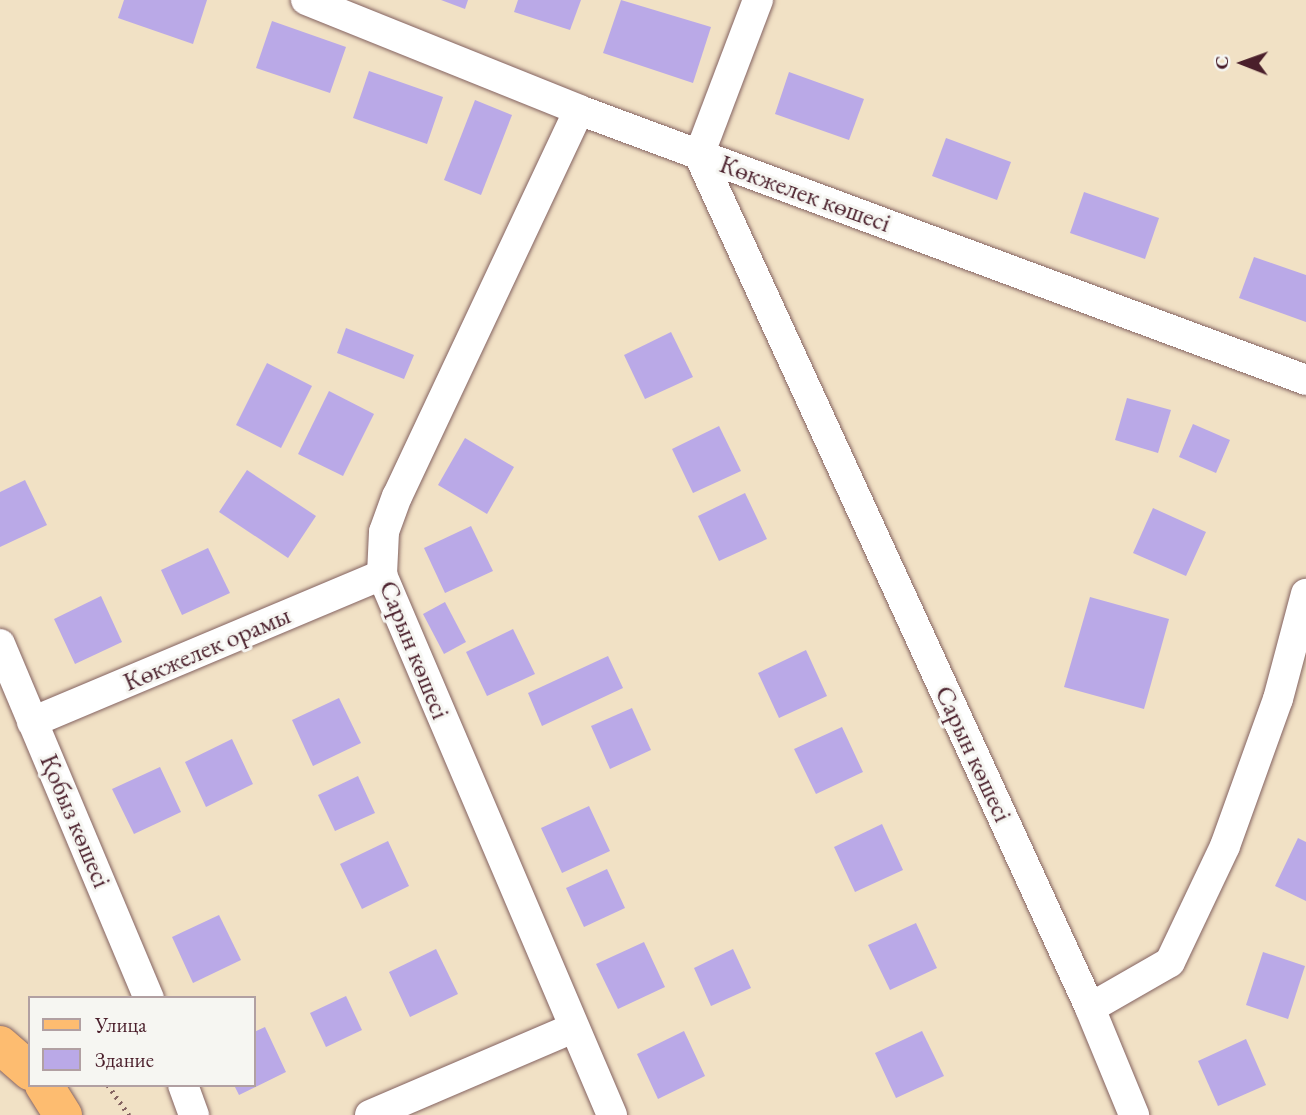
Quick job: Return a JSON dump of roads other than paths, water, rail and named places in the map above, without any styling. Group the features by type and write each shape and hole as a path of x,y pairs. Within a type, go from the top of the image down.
{"main road":[{"path":"0,1045 28,1069"},
{"path":"45,1087 63,1115"}],"street":[{"name":"Көкжелек көшесі","path":"306,0 579,110 1306,380"},
{"path":"699,155 758,0"},
{"name":"Сарын көшесі","path":"579,110 397,496 384,532 382,575 612,1115"},
{"name":"Сарын көшесі","path":"699,155 1090,1008 1134,1115"},
{"name":"Көкжелек орамы","path":"32,722 382,575"},
{"path":"1090,1008 1170,962 1225,846 1278,699 1306,593"},
{"name":"Қобыз көшесі","path":"0,644 140,992"},
{"path":"370,1115 573,1028"},
{"path":"184,1087 194,1115"}]}
